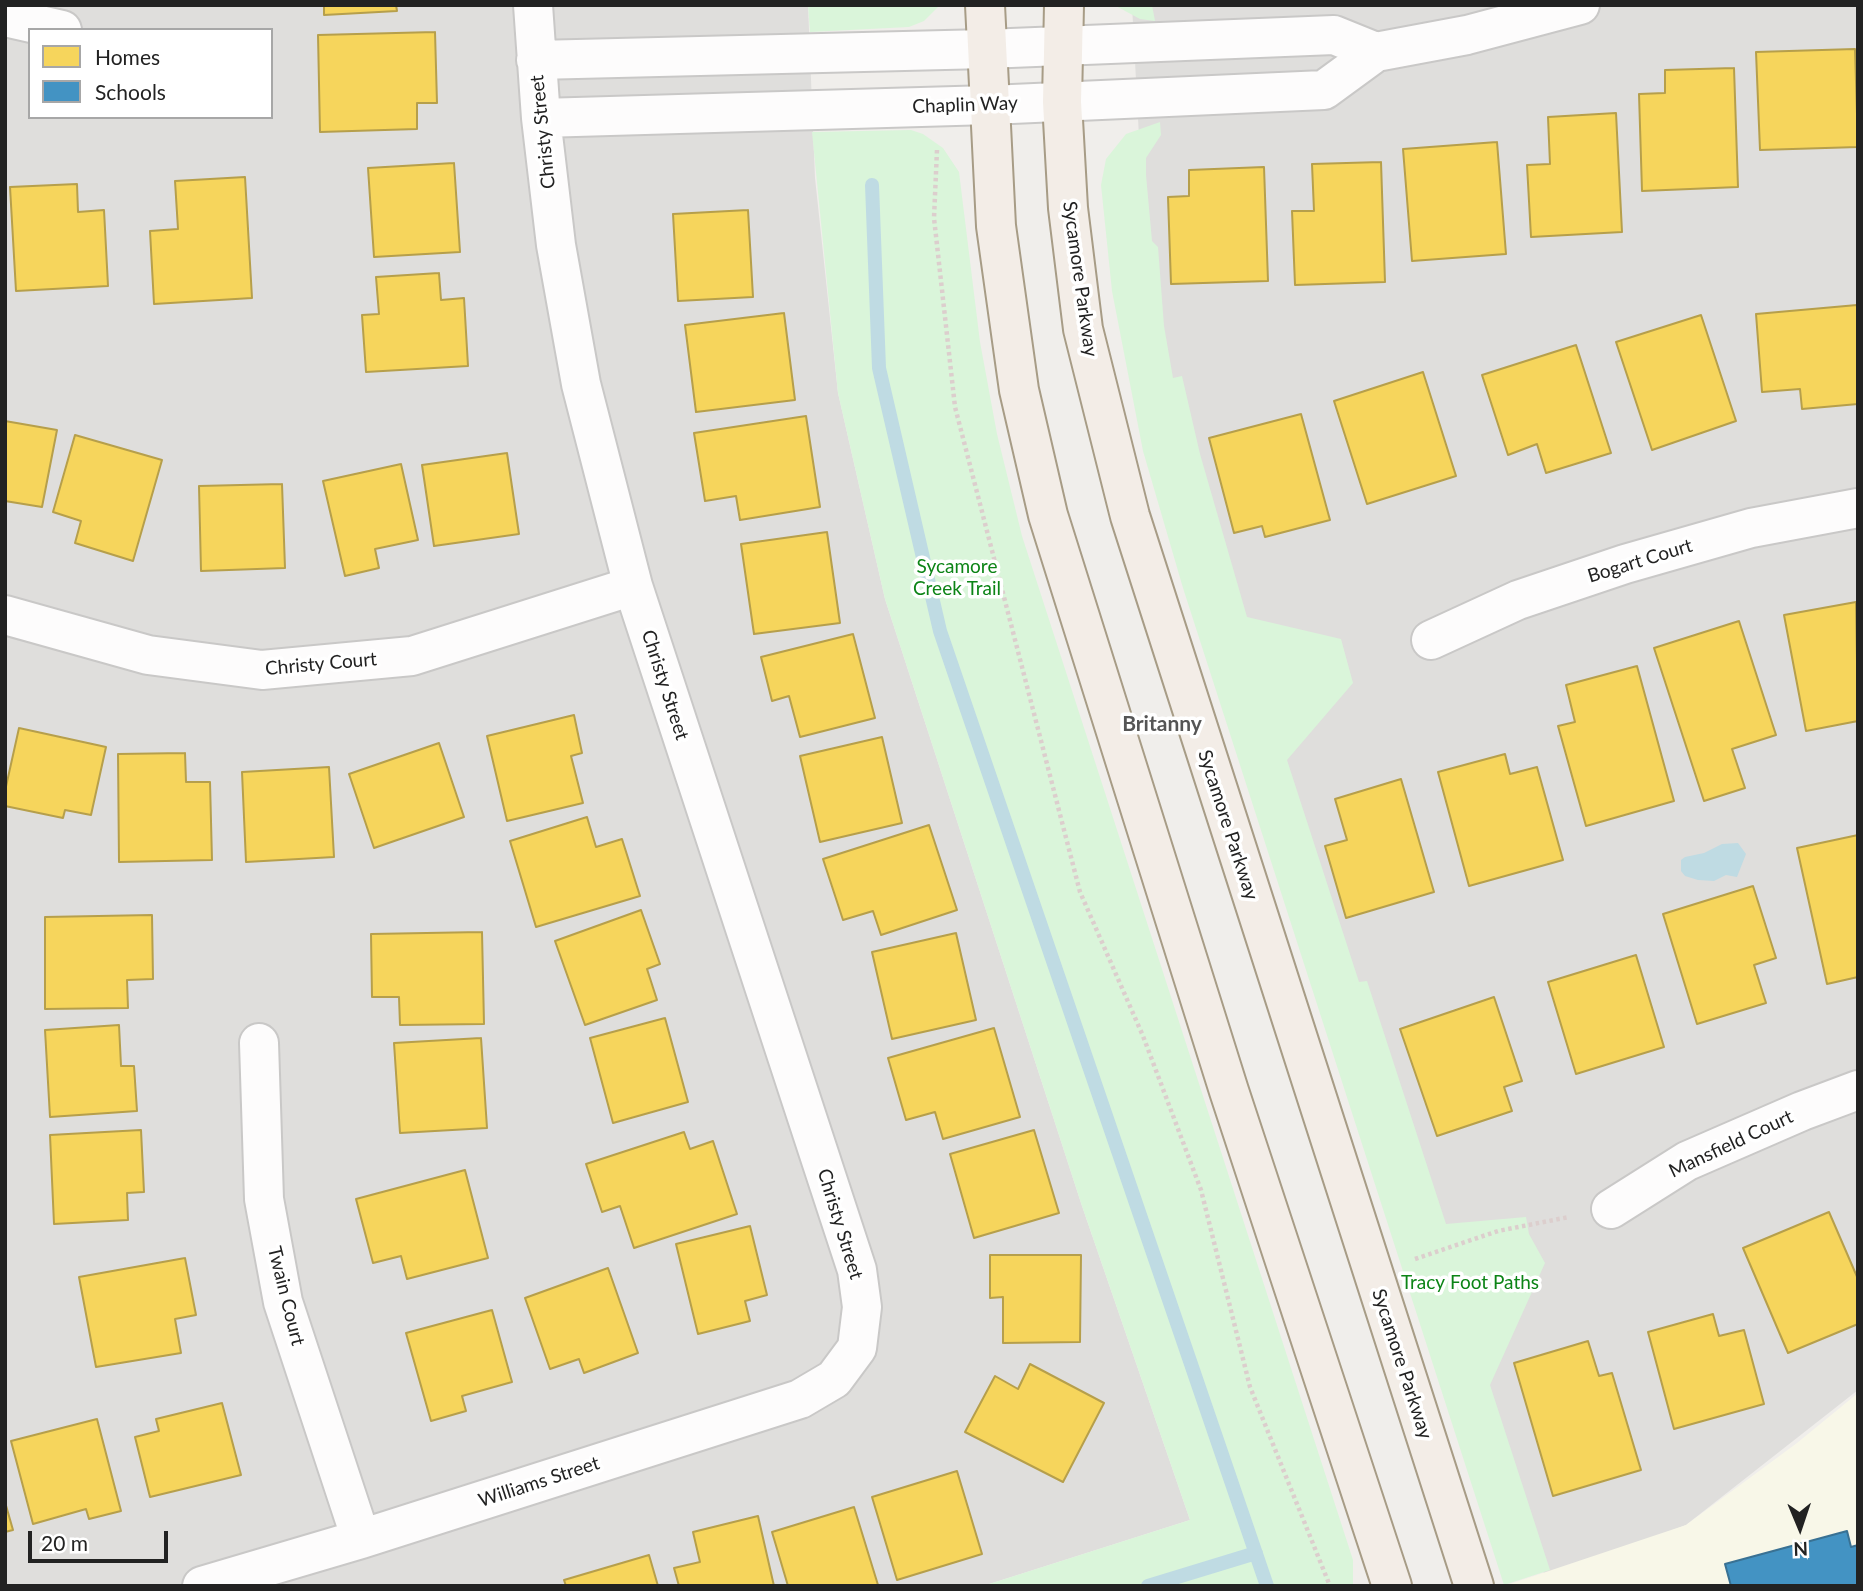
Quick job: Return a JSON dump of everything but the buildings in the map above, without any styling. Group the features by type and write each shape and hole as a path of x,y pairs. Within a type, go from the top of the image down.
{"main road":[{"path":"985,5 996,226 1019,390 1048,515 1229,1091 1392,1586"},
{"name":"Sycamore Parkway","path":"1064,5 1062,102 1068,208 1083,328 1130,516 1474,1586"}],"street":[{"name":"Christy Street","path":"533,5 541,118 556,245 581,384 633,586 857,1270 862,1307 857,1348"},
{"name":"Chaplin Way","path":"541,118 990,105 1324,90 1376,52 1467,35 1580,5"},
{"path":"5,17 53,28"},
{"path":"536,60 986,49 1334,35 1376,52"},
{"name":"Bogart Court","path":"1431,640 1518,600 1625,564 1751,528 1858,508"},
{"name":"Christy Court","path":"5,615 148,654 262,670 412,656 633,586"},
{"name":"Twain Court","path":"259,1043 264,1199 283,1302 361,1539"},
{"name":"Mansfield Court","path":"1611,1209 1687,1161 1858,1090"},
{"name":"Williams Street","path":"202,1586 361,1539 800,1399 834,1379 857,1348"}],"path":[{"path":"936,106 934,218 955,407 1032,716 1080,892 1143,1036 1201,1190 1250,1387 1330,1586"},
{"path":"1372,1270 1429,1255 1498,1231 1611,1209"}],"shaded area":[{"path":"5,5 808,5 815,178 838,393 885,599 1082,1206 1190,1520 983,1586 5,1586"},
{"path":"1132,5 1858,5 1858,1390 1686,1525 1546,1580 1281,768 1173,387 1142,193"},
{"path":"1858,1393 1858,1586 1504,1586 1686,1525 1797,1443"}],"green space":[{"path":"808,5 940,5 924,21 909,27 810,32"},
{"path":"1114,5 1152,5 1155,21 1140,19"},
{"name":"Tracy Foot Paths","path":"1160,122 1161,135 1146,158 1146,175 1152,241 1158,247 1164,326 1173,378 1182,376 1200,454 1247,617 1341,639 1353,683 1287,760 1359,982 1367,981 1446,1224 1526,1217 1529,1234 1545,1263 1490,1385 1550,1570 1504,1585 1183,588 1143,451 1112,291 1101,185 1106,159 1126,134"},
{"name":"Sycamore Creek Trail","path":"911,130 923,134 943,148 959,172 980,342 997,434 1022,536 1353,1560 1353,1586 983,1586 1190,1520 1082,1206 885,599 838,393 812,132"}],"water":[{"path":"1738,843 1746,854 1737,877 1726,875 1714,881 1698,880 1685,876 1681,871 1681,860 1685,857 1704,853 1722,844"}],"waterway":[{"path":"872,185 879,368 940,631 1267,1586"},
{"path":"1148,1586 1256,1553"}],"district":[{"name":"Britanny","path":"1162,724"}]}
